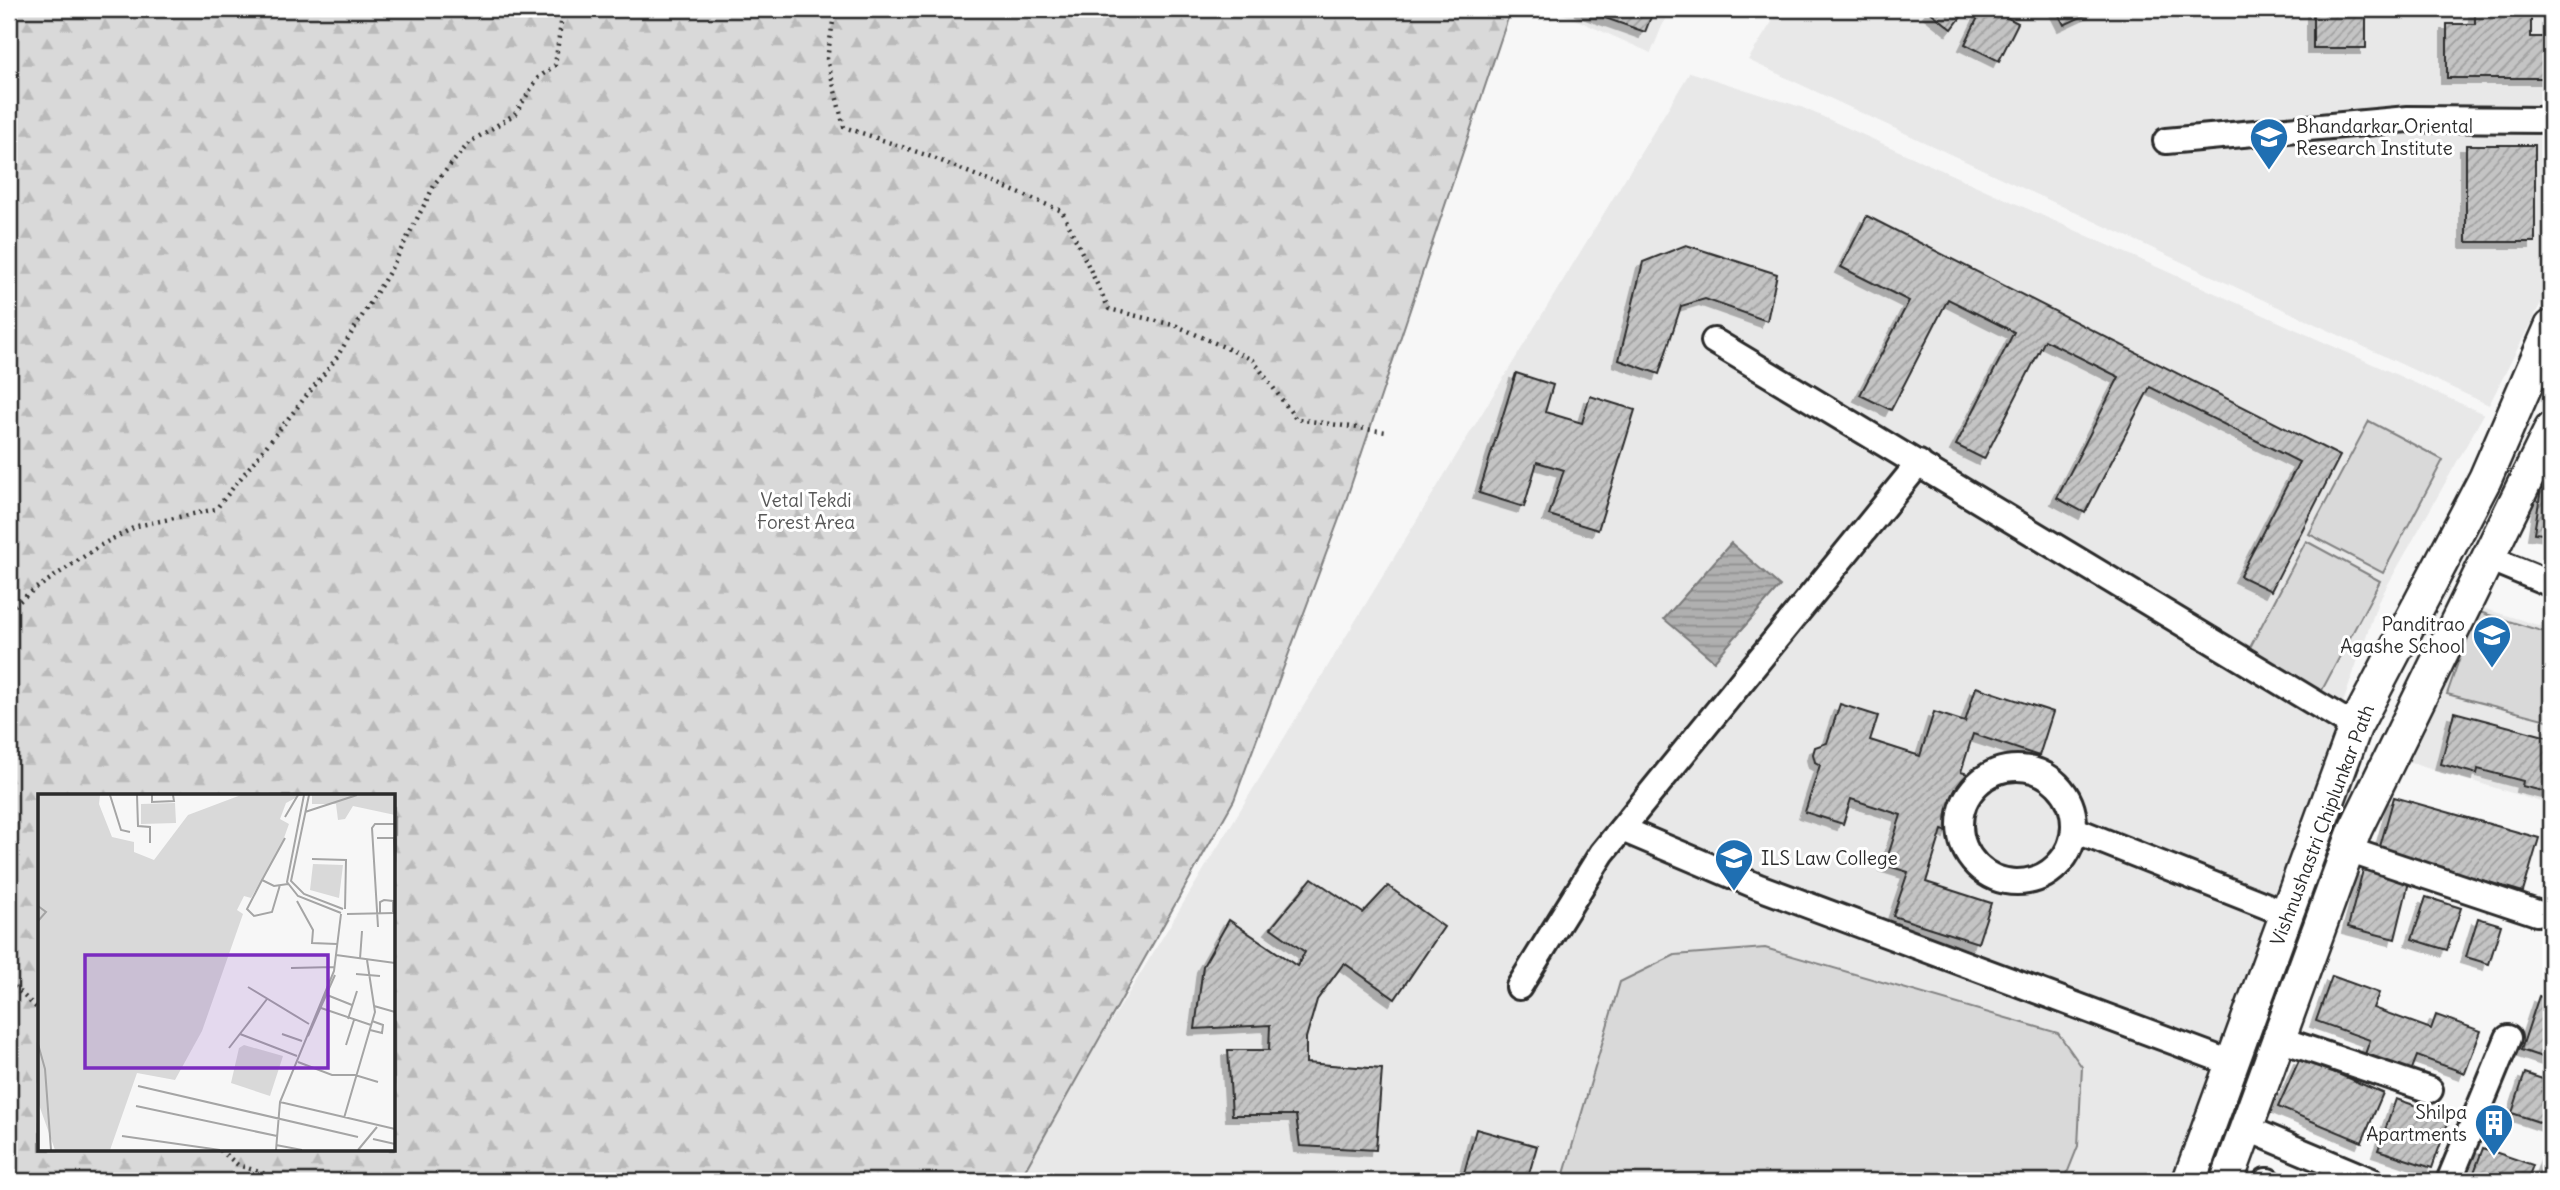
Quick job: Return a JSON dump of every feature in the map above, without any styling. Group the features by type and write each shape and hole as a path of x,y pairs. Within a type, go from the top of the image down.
{"main road":[{"name":"Vishnushastri Chiplunkar Path","path":"2189,1181 2355,727 2485,479 2551,327"},
{"name":"Vishnushastri Chiplunkar Path","path":"2227,1181 2348,850 2551,429"}],"street":[{"path":"2166,141 2408,119 2551,120"},
{"path":"1714,341 2355,727"},
{"path":"1519,987 1602,853 1919,463"},
{"path":"2488,558 2551,584"},
{"path":"2012,768 2032,769 2050,778 2064,792 2073,810 2075,830 2069,850 2058,866 2041,878 2022,883 2001,881 1983,872 1969,858 1960,840 1959,820 1964,801 1976,784 1992,773 2012,768"},
{"path":"1622,829 1759,887 2231,1063"},
{"path":"2075,830 2287,914"},
{"path":"2348,850 2537,913"},
{"path":"2449,1181 2508,1038"},
{"path":"2279,1039 2430,1090"},
{"path":"2246,1128 2372,1181"}],"path":[{"path":"9,610 28,594 101,545 137,526 216,509 335,360 391,269 436,182 470,142 515,114 538,78 555,65 563,9"},
{"path":"835,9 827,59 844,127 929,156 1062,211 1109,309 1177,326 1254,360 1296,419 1386,432"},
{"path":"9,982 38,1009"},
{"path":"222,1152 238,1165 287,1181"}],"shaded area":[{"path":"1552,9 1669,9 1651,53"},
{"name":"Bhandarkar Oriental Research Institute","path":"1780,9 2551,9 2551,283 2489,405 1748,60"},
{"name":"ILS Law College","path":"1690,72 1801,107 2484,414 2378,602 2177,1181 1014,1181"},
{"path":"1731,543 1780,586 1714,661 1664,619"},
{"name":"Panditrao Agashe School","path":"2469,604 2551,629 2551,805 2391,756"}],"green space":[{"name":"Vetal Tekdi Forest Area","path":"9,9 1511,9 1345,503 1234,800 1019,1181 9,1181"},
{"path":"2369,421 2443,460 2383,573 2309,534"},
{"path":"2306,541 2380,581 2320,694 2246,655"},
{"path":"2476,611 2551,634 2551,721 2447,694"},
{"path":"1765,948 2058,1033 2082,1067 2078,1146 2064,1181 1562,1181 1620,982 1675,955"}],"building":[{"path":"1580,9 1654,9 1645,32"},
{"path":"1967,9 1952,29 1929,11"},
{"path":"1982,9 1990,9 2018,23 1999,61 1965,44"},
{"path":"2056,9 2092,9 2094,11 2064,25"},
{"path":"2313,9 2366,9 2366,48 2313,48"},
{"path":"2475,9 2531,9 2531,37 2551,37 2551,78 2447,78 2447,24 2475,24"},
{"path":"2466,145 2535,145 2535,242 2466,242"},
{"path":"1867,216 2340,456 2271,591 2240,576 2299,462 2150,387 2085,513 2057,498 2119,377 2045,340 1984,459 1956,445 2014,332 1948,299 1891,410 1860,395 1909,301 1841,267"},
{"path":"1686,245 1777,274 1767,321 1705,299 1681,306 1659,374 1619,360 1643,262"},
{"path":"1516,373 1553,385 1545,412 1582,423 1590,396 1635,410 1598,530 1549,515 1564,470 1537,462 1524,507 1479,493"},
{"path":"2541,489 2551,490 2551,535 2534,533"},
{"path":"1976,687 2053,712 2039,756 1973,734 1961,772 1968,774 1962,790 1956,788 1948,813 1954,815 1949,832 1942,830 1926,882 1991,903 1978,943 1893,916 1908,872 1885,865 1901,815 1851,799 1843,824 1805,812 1820,765 1815,762 1815,747 1827,743 1840,704 1878,716 1870,740 1920,756 1934,712 1965,722"},
{"path":"2454,712 2548,737 2551,730 2551,793 2522,786 2523,781 2478,769 2477,774 2441,764"},
{"path":"2394,797 2539,838 2523,892 2379,850"},
{"path":"2363,870 2409,882 2395,939 2348,927"},
{"path":"1312,878 1363,913 1388,886 1444,927 1395,999 1344,963 1317,1000 1306,1038 1306,1063 1382,1069 1376,1150 1300,1146 1296,1115 1232,1115 1228,1050 1269,1050 1270,1025 1195,1029 1203,966 1229,920 1297,966 1305,952 1271,928"},
{"path":"2426,897 2461,908 2447,950 2412,939"},
{"path":"2478,918 2501,925 2489,964 2466,957"},
{"path":"2332,976 2379,993 2373,1008 2431,1029 2436,1015 2481,1031 2465,1073 2417,1056 2409,1077 2363,1060 2370,1040 2316,1021"},
{"path":"2539,996 2551,1000 2551,1060 2521,1050"},
{"path":"2300,1058 2383,1093 2362,1142 2278,1107"},
{"path":"2525,1073 2551,1082 2551,1126 2512,1113"},
{"path":"2396,1099 2450,1117 2432,1168 2378,1150"},
{"path":"1476,1129 1537,1146 1527,1181 1462,1181"},
{"name":"Shilpa Apartments","path":"2483,1148 2533,1165 2527,1181 2471,1181"},
{"path":"2547,1154 2551,1156 2551,1181 2537,1181"}],"place":[{"name":"Bhandarkar Oriental Research Institute","path":"2269,171"},
{"name":"Panditrao Agashe School","path":"2492,669"},
{"name":"ILS Law College","path":"1734,892"},
{"name":"Shilpa Apartments","path":"2494,1157"}]}
